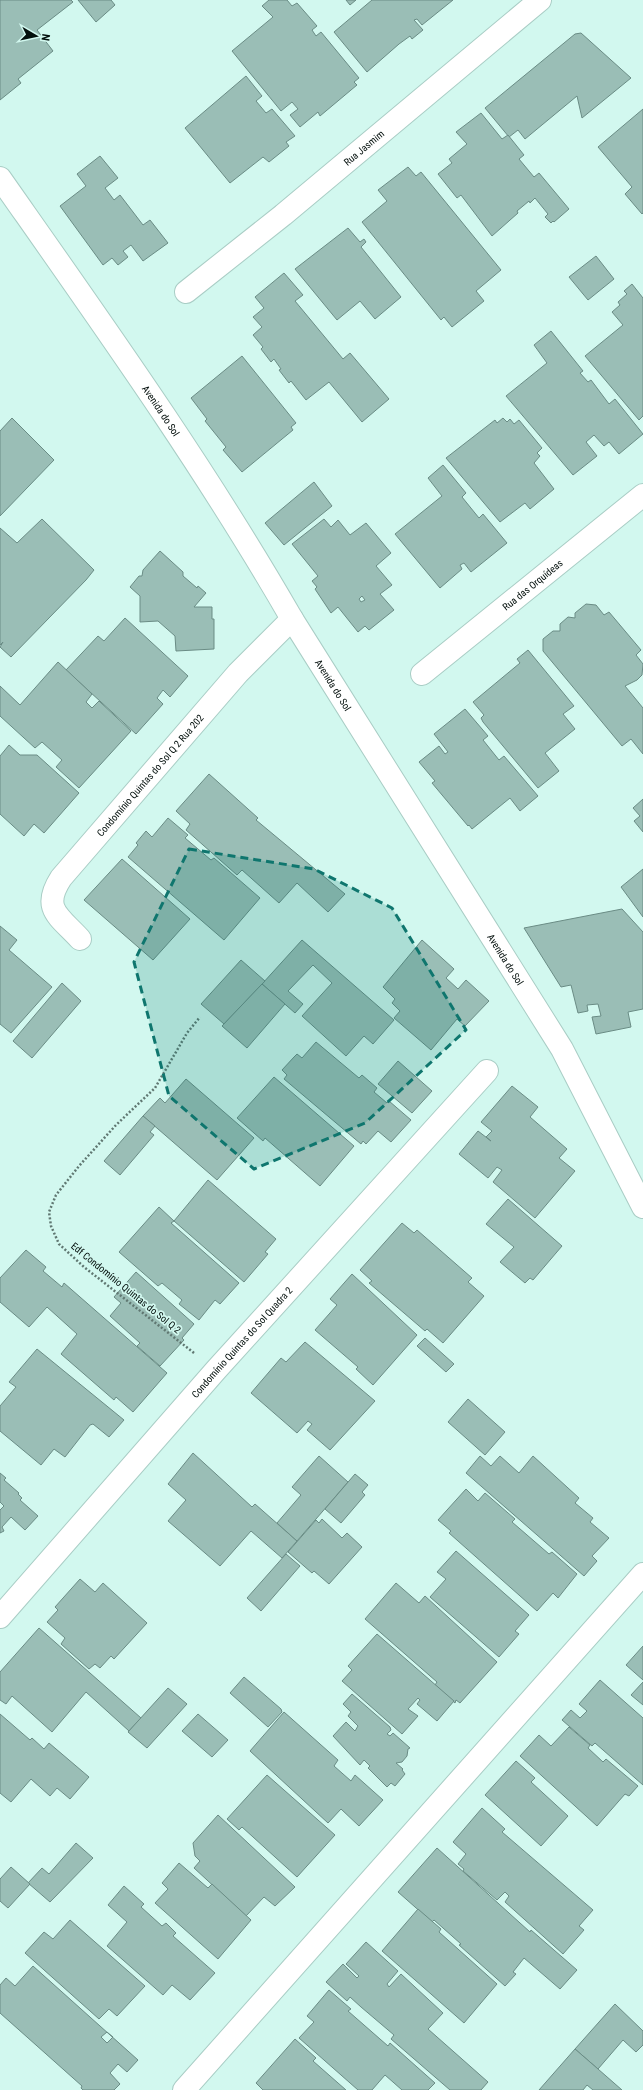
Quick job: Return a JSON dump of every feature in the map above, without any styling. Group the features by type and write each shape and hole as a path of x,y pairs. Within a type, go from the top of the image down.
{"street":[{"name":"Rua Jasmim","path":"186,292 283,215 540,0"},
{"name":"Avenida do Sol","path":"0,178 197,467 260,564 292,619 562,1049 643,1207"},
{"name":"Rua das Orquídeas","path":"422,674 643,495"},
{"name":"Condomínio Quintas do Sol Q 2 Rua 202","path":"80,939 52,908 51,900 53,890 61,878 238,672 292,619"},
{"name":"Condomínio Quintas do Sol Quadra 2","path":"0,1616 216,1370 487,1071"},
{"path":"184,2090 643,1574"}],"path":[{"name":"Edf Condomínio Quintas do Sol Q 2","path":"200,1017 187,1033 155,1088 116,1125 79,1166 56,1195 49,1212 51,1226 58,1244 84,1267 216,1370"}],"highlighted area":[{"path":"189,849 314,869 392,908 466,1030 365,1123 254,1169 169,1096 134,962"}],"building":[{"path":"0,0 71,0 73,2 37,30 53,51 18,79 21,83 0,100"},
{"path":"78,0 111,0 115,5 96,22"},
{"path":"269,0 287,0 292,6 297,3 317,26 312,30 316,36 321,32 359,78 354,82 357,85 320,116 318,112 300,127 290,115 298,109 292,102 281,111 232,51 273,17 262,6"},
{"path":"346,0 356,0 350,5"},
{"path":"372,0 453,0 422,25 417,19 414,20 423,30 412,39 410,36 399,44 367,72 334,32"},
{"path":"581,33 631,78 582,118 577,96 525,139 518,130 509,137 485,108 575,34"},
{"path":"246,76 262,96 256,101 266,113 272,109 295,136 286,142 289,146 269,162 263,157 230,183 185,128"},
{"path":"643,109 642,214 625,194 632,187 598,147"},
{"path":"481,113 502,139 508,135 524,155 519,159 534,177 539,173 569,209 554,222 553,221 551,223 545,217 548,214 535,198 517,211 518,213 492,236 461,195 457,198 438,174 452,163 449,159 467,144 456,132"},
{"path":"100,156 118,178 105,188 114,200 120,195 143,225 150,220 168,243 143,261 131,245 123,251 128,257 118,265 112,258 103,265 60,206 86,186 77,174"},
{"path":"408,167 416,176 421,172 501,270 476,291 484,301 452,327 444,317 441,320 362,222 387,201 378,190"},
{"path":"348,228 360,242 364,239 366,242 361,247 401,297 375,319 360,301 337,320 295,269"},
{"path":"596,256 614,279 588,300 569,277"},
{"path":"284,273 303,295 295,301 343,359 350,353 389,399 362,422 329,382 306,400 291,381 289,383 279,370 281,369 274,359 271,362 261,349 263,347 253,335 262,327 253,317 264,308 255,297"},
{"path":"632,284 643,298 643,416 639,420 585,356 623,325 612,312 620,305 618,302 627,294 624,291"},
{"path":"551,331 583,371 580,373 588,382 591,380 609,404 615,399 643,434 619,454 609,442 604,446 594,435 586,442 597,456 573,475 506,396 547,363 534,345"},
{"path":"242,356 296,423 291,427 293,430 242,472 223,450 226,447 205,421 207,419 191,398"},
{"path":"12,418 54,460 0,516 0,431"},
{"path":"503,418 507,422 510,419 514,424 519,420 542,448 537,453 540,456 534,463 554,489 530,509 525,503 500,522 446,458 495,420 497,423"},
{"path":"443,465 466,493 462,497 479,518 483,514 507,543 471,572 464,563 460,565 462,569 440,588 395,534 442,496 428,478"},
{"path":"314,482 332,506 284,545 265,523"},
{"path":"42,519 94,570 11,657 0,647 3,642 0,645 0,528 17,543"},
{"path":"324,519 331,527 338,520 350,535 366,523 391,553 376,566 392,585 380,594 394,610 369,630 365,626 358,632 338,607 331,613 315,589 317,587 312,581 318,576 292,544","holes":["362,596 365,600 361,602 359,599"]},
{"path":"160,551 183,572 183,576 197,588 198,586 206,593 194,607 212,607 212,619 214,619 214,649 176,651 175,636 158,621 140,622 140,596 130,587 139,576 142,576 143,570"},
{"path":"586,604 596,605 604,615 609,612 641,650 636,655 643,664 642,675 637,680 625,686 643,708 643,754 631,739 622,746 543,651 543,639 553,631 560,631 560,624 568,617 575,618 575,613"},
{"path":"125,618 188,676 170,697 163,690 157,698 163,704 136,734 66,670 98,636 104,641"},
{"path":"528,650 574,706 563,714 575,729 545,753 559,771 538,788 483,722 481,718 484,715 473,702 520,663 517,659"},
{"path":"58,662 92,694 86,702 92,708 99,701 131,731 79,788 56,767 62,760 42,742 35,748 0,716 0,686 20,705"},
{"path":"465,709 488,736 483,740 499,760 504,756 538,796 520,811 510,798 472,829 432,783 435,781 419,762 439,746 445,754 448,752 434,734"},
{"path":"9,745 20,755 37,755 79,793 44,833 34,824 24,836 0,814 0,756"},
{"path":"209,774 258,818 256,820 345,894 328,912 297,883 279,903 242,870 237,875 186,830 190,824 176,811"},
{"path":"643,799 643,832 634,821 640,816 633,808"},
{"path":"168,818 188,835 185,838 211,860 214,858 260,898 224,940 128,857 138,845 136,843 146,831 152,837"},
{"path":"122,859 190,919 153,960 84,900"},
{"path":"643,869 643,917 621,887"},
{"path":"622,909 643,932 643,1009 628,1012 631,1027 596,1034 592,1017 601,1016 598,1004 587,1005 588,1011 578,1013 571,985 561,987 524,928"},
{"path":"0,926 17,940 9,950 52,987 11,1033 0,1024"},
{"path":"302,940 394,1020 373,1044 364,1036 346,1056 302,1016 332,983 313,965 288,991 303,1004 295,1013 262,984"},
{"path":"422,940 454,969 446,978 458,989 466,980 489,1001 465,1026 457,1019 431,1050 394,1018 400,1011 392,1003 395,999 383,987"},
{"path":"241,960 265,981 224,1024 201,1004"},
{"path":"62,983 81,1001 32,1058 13,1041"},
{"path":"262,984 285,1004 247,1048 222,1026"},
{"path":"316,1042 359,1078 362,1075 377,1088 374,1092 387,1103 389,1101 411,1120 391,1142 378,1131 366,1144 363,1141 361,1144 284,1079 287,1075 282,1070 297,1054 302,1058"},
{"path":"398,1061 432,1091 412,1113 378,1084"},
{"path":"274,1077 354,1146 320,1186 265,1138 263,1141 237,1118"},
{"path":"186,1079 254,1138 217,1180 143,1116 160,1098 165,1103"},
{"path":"512,1086 538,1107 530,1117 567,1149 559,1158 575,1171 535,1218 493,1182 502,1170 497,1167 488,1178 459,1154 478,1131 491,1141 486,1137 492,1131 481,1122"},
{"path":"143,1116 155,1126 150,1132 154,1135 120,1175 104,1161"},
{"path":"208,1180 276,1239 265,1252 268,1254 244,1282 174,1221"},
{"path":"508,1199 562,1246 533,1280 530,1278 525,1283 500,1262 514,1247 486,1224"},
{"path":"159,1207 174,1221 171,1223 239,1283 220,1304 215,1300 199,1320 179,1304 182,1300 162,1283 158,1286 119,1252"},
{"path":"402,1223 414,1233 417,1230 472,1278 468,1282 484,1296 443,1343 427,1329 425,1331 369,1283 372,1281 360,1270"},
{"path":"26,1250 46,1267 43,1271 62,1287 64,1283 167,1373 133,1412 116,1397 114,1400 61,1354 77,1334 47,1307 29,1327 0,1302 0,1278"},
{"path":"136,1272 194,1324 182,1338 184,1340 160,1366 137,1346 140,1343 110,1316 121,1303 114,1297"},
{"path":"352,1274 417,1335 373,1385 356,1369 358,1367 315,1330 337,1305 330,1299"},
{"path":"425,1338 454,1364 446,1372 417,1346"},
{"path":"305,1342 375,1401 330,1450 307,1430 312,1424 308,1421 297,1433 251,1393 281,1358 286,1362"},
{"path":"37,1349 124,1420 109,1437 93,1424 90,1425 65,1457 54,1449 41,1465 0,1431 0,1406 16,1387 9,1382"},
{"path":"468,1399 505,1432 485,1455 448,1422"},
{"path":"193,1453 252,1507 255,1504 297,1541 282,1558 251,1531 220,1566 168,1521 186,1500 168,1484"},
{"path":"319,1456 348,1482 297,1541 277,1523 301,1495 292,1487"},
{"path":"480,1456 491,1466 500,1456 519,1473 533,1456 579,1498 575,1503 593,1518 590,1522 609,1538 592,1556 597,1561 584,1576 466,1473"},
{"path":"0,1473 6,1478 4,1480 19,1493 18,1494 22,1498 20,1500 38,1516 25,1530 11,1517 2,1527 4,1531 0,1533 0,1510 4,1506 0,1502"},
{"path":"355,1474 368,1485 362,1492 365,1495 341,1523 325,1509"},
{"path":"466,1489 478,1501 485,1493 515,1519 512,1522 549,1554 552,1552 577,1574 558,1598 553,1593 537,1611 449,1533 451,1531 438,1520"},
{"path":"322,1519 342,1538 347,1533 362,1547 329,1584 314,1571 312,1573 288,1552 316,1520 319,1523"},
{"path":"456,1551 529,1615 515,1631 519,1634 499,1657 430,1597 446,1579 437,1572"},
{"path":"286,1554 300,1566 261,1611 247,1598"},
{"path":"80,1579 95,1592 103,1583 147,1623 114,1659 111,1656 100,1668 95,1664 89,1669 61,1644 65,1638 47,1622 58,1610 55,1607"},
{"path":"396,1583 419,1603 425,1596 497,1662 460,1703 456,1700 455,1703 435,1685 437,1682 365,1619"},
{"path":"39,1628 141,1718 129,1731 86,1692 52,1732 12,1696 6,1704 0,1700 0,1672"},
{"path":"377,1634 454,1701 437,1721 417,1704 420,1700 418,1698 408,1709 418,1716 402,1734 342,1681 352,1670 348,1666"},
{"path":"643,1646 643,1680 626,1665"},
{"path":"244,1677 281,1709 282,1712 268,1727 230,1693"},
{"path":"600,1680 643,1718 643,1785 595,1743 592,1746 562,1720 571,1710 580,1718 587,1711 579,1704"},
{"path":"643,1682 643,1705 631,1695"},
{"path":"168,1688 187,1704 147,1748 128,1732"},
{"path":"352,1694 390,1727 391,1730 387,1734 390,1736 393,1733 410,1748 408,1749 407,1756 402,1762 396,1763 403,1769 402,1770 405,1774 395,1786 391,1783 387,1787 368,1768 370,1766 364,1760 360,1765 333,1736 346,1722 355,1731 358,1726 348,1716 351,1712 343,1704"},
{"path":"284,1712 338,1760 334,1766 351,1781 355,1775 383,1800 359,1826 341,1809 328,1823 250,1751"},
{"path":"0,1714 30,1740 32,1738 44,1749 49,1743 89,1777 70,1799 57,1788 50,1796 31,1779 11,1802 0,1793"},
{"path":"198,1714 228,1740 212,1757 182,1731"},
{"path":"569,1727 590,1745 588,1748 603,1762 606,1759 638,1786 629,1796 625,1794 597,1826 520,1756 539,1735 551,1746"},
{"path":"516,1761 535,1778 531,1782 568,1816 541,1846 485,1795"},
{"path":"267,1775 335,1835 297,1877 242,1827 239,1830 227,1819"},
{"path":"482,1808 505,1829 502,1832 593,1910 579,1926 584,1930 563,1954 505,1902 509,1896 505,1892 497,1900 463,1871 464,1869 458,1864 466,1854 453,1842"},
{"path":"218,1815 295,1887 275,1906 264,1897 246,1916 194,1868 200,1861 195,1856 193,1843"},
{"path":"76,1843 93,1858 50,1902 28,1883 42,1868 49,1874"},
{"path":"437,1848 530,1932 531,1930 577,1970 560,1989 524,1958 513,1972 516,1974 505,1986 459,1945 461,1944 434,1920 432,1922 398,1892"},
{"path":"179,1863 208,1888 212,1884 251,1920 218,1959 155,1903 168,1889 162,1883"},
{"path":"11,1867 30,1884 8,1908 0,1901 0,1879"},
{"path":"124,1886 144,1904 141,1907 162,1926 166,1923 176,1933 173,1936 215,1973 190,2000 172,1985 163,1995 107,1946 127,1922 108,1905"},
{"path":"418,1909 441,1929 439,1932 497,1984 464,2023 382,1951"},
{"path":"70,1920 145,1986 117,2016 109,2009 99,2019 25,1953 44,1932 53,1939"},
{"path":"366,1942 398,1971 387,1984 389,1987 401,1974 443,2013 428,2029 488,2082 481,2090 450,2090 391,2039 394,2035 350,1997 347,2001 326,1982 343,1964 357,1978 359,1976 346,1964"},
{"path":"33,1966 107,2032 101,2037 107,2043 113,2037 138,2060 127,2072 118,2064 110,2073 120,2084 114,2090 83,2090 81,2088 82,2086 0,2013 0,1985 6,1978 15,1986"},
{"path":"329,1990 351,2009 348,2011 388,2046 390,2043 435,2083 428,2090 402,2090 385,2075 372,2090 358,2090 299,2038 314,2022 307,2016"},
{"path":"615,2004 643,2031 643,2045 636,2052 623,2040 598,2069 575,2049"},
{"path":"295,2039 316,2058 313,2061 346,2090 263,2090 256,2083"},
{"path":"575,2049 622,2090 593,2090 587,2085 583,2090 539,2090"}]}
